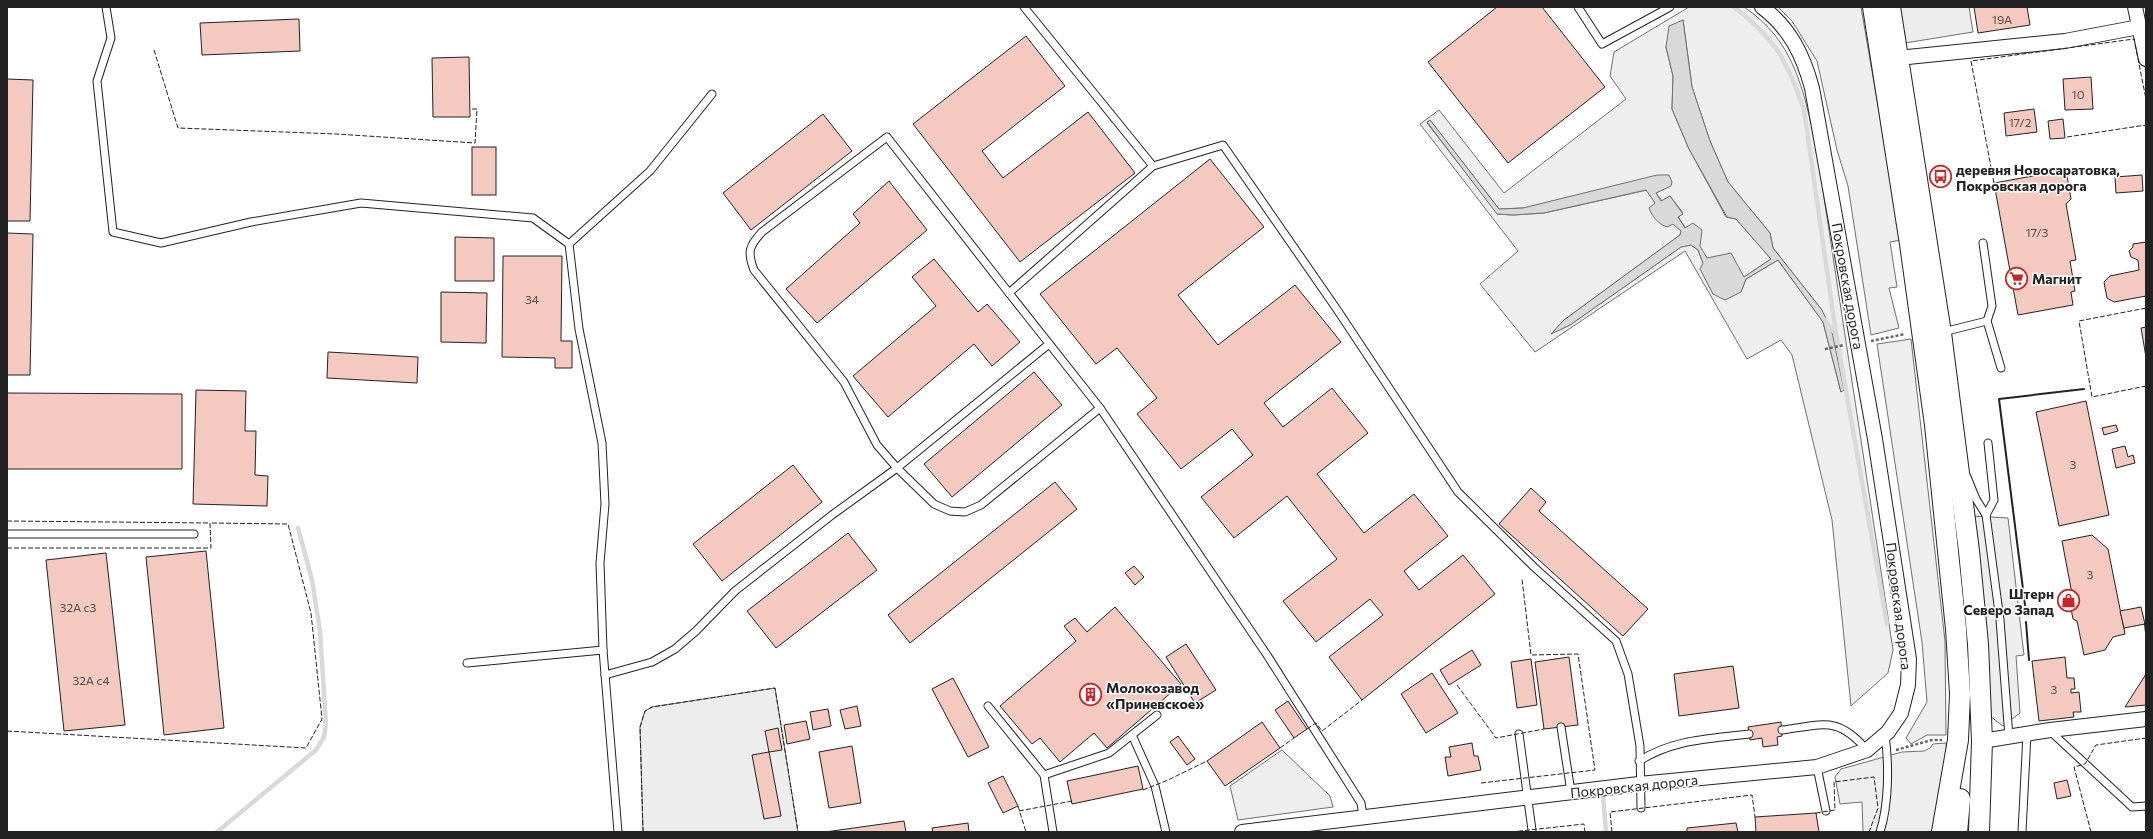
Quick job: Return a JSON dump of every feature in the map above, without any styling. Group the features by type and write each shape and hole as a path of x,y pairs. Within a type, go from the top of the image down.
{"main road":[{"path":"1873,7 1910,244 1935,425 1956,630 1960,694 1958,747 1942,832"},
{"path":"1890,7 1941,333 1957,456 1978,644 1982,741 1979,832"},
{"path":"1957,832 1961,774 1958,747"}],"street":[{"name":"Покровская дорога","path":"1242,832 1363,816 1639,784 1817,767 1867,750 1885,735 1901,714 1908,685 1909,659 1875,439 1852,344 1812,88 1806,64 1794,40 1776,17 1762,7"},
{"path":"2135,7 2143,26 2146,58"},
{"path":"1898,58 2065,41 2143,26"},
{"path":"1982,741 2050,730 2146,720"}],"lane":[{"path":"106,7 111,38 97,82 113,232 161,243 251,222 361,203 533,218 569,244 579,329 602,443 605,504 600,563 603,650 618,832"},
{"path":"1024,7 1153,166"},
{"path":"1578,7 1602,44 1670,7"},
{"path":"569,244 650,171 712,94"},
{"path":"1100,408 981,505 965,512 950,511 934,504 897,468 877,445 844,382 754,270 749,257 753,242 762,232 887,137 1100,408 1267,655 1360,803 1363,816"},
{"path":"1009,294 1153,166 1223,145 1338,311 1458,492 1534,567 1616,641 1628,674 1640,746 1639,784 1641,808"},
{"path":"1983,243 1992,306 1987,321 2001,368"},
{"path":"1941,333 1987,321"},
{"path":"605,675 652,662 675,649 696,631 735,591 832,515 897,468 1049,344"},
{"path":"1986,515 1994,500 1988,443"},
{"path":"1957,456 1976,499 1986,515 2000,620 2009,736"},
{"path":"7,534 194,534"},
{"path":"467,663 603,650"},
{"path":"988,706 1044,775 1053,832"},
{"path":"1044,775 1109,753 1157,715"},
{"path":"1782,730 1825,725 1840,726 1854,735 1867,750"},
{"path":"1561,727 1571,792"},
{"path":"2050,730 2132,807 2146,806"},
{"path":"1519,734 1532,830"},
{"path":"1639,761 1664,747 1681,742 1749,734"},
{"path":"2022,832 2028,734"},
{"path":"1132,735 1155,786 1166,832"},
{"path":"1880,832 1883,823 1887,780 1885,735"},
{"path":"1817,767 1826,810"}],"path":[{"path":"1825,348 1908,333"}],"shaded area":[{"path":"1689,7 1744,7 1761,20 1775,35 1786,51 1801,86 1816,145 1893,650 1888,673 1851,706 1832,520 1792,355 1781,340 1747,359 1685,251 1535,352 1480,284 1518,251 1420,124 1439,110 1504,193 1626,99 1610,76 1614,52","holes":["1683,20 1692,87 1710,141 1728,182 1770,233 1773,248 1822,310 1841,392 1823,322 1778,260 1746,279 1741,292 1703,263 1698,250 1691,245 1681,247 1570,325 1552,333 1564,320 1680,235 1681,231 1655,203 1647,190 1544,213 1513,215 1498,214 1427,123 1430,120 1499,209 1523,208 1672,182 1656,193 1662,201 1670,196 1683,213 1678,217 1707,258 1744,277 1771,259 1736,219 1726,217 1689,149 1672,109 1673,76 1666,47"]},
{"path":"1778,7 1861,7 1901,240 1890,242 1897,287 1889,288 1899,328 1871,335 1848,186 1837,150 1817,61 1792,21"},
{"path":"1899,7 1969,7 1973,32 1905,43"},
{"path":"1683,20 1692,87 1710,141 1728,182 1770,233 1773,248 1822,310 1832,332 1844,390 1841,392 1823,322 1778,260 1746,279 1741,292 1725,300 1713,294 1700,269 1703,263 1698,250 1691,245 1681,247 1570,325 1551,334 1564,320 1680,235 1681,231 1673,224 1667,227 1656,219 1649,208 1655,203 1646,190 1544,213 1513,215 1497,214 1427,122 1430,120 1499,209 1523,208 1657,175 1669,175 1672,182 1671,186 1656,193 1661,201 1670,196 1683,214 1678,217 1685,228 1693,223 1702,230 1700,246 1707,258 1731,253 1744,277 1771,259 1736,219 1727,217 1689,149 1672,109 1673,76 1666,47 1669,26"},
{"path":"1911,339 1945,641 1946,735 1927,735 1911,744 1906,738 1927,702 1922,642 1877,344"},
{"path":"1971,516 2008,518 2024,655 2016,656 2020,713 2003,726 1986,713"},
{"path":"775,688 798,832 643,832 640,727 645,711 652,707"},
{"path":"1946,743 1947,752 1935,832 1863,832 1862,802 1840,804 1835,777 1841,769 1902,752 1924,751 1930,748 1933,744"},
{"path":"1282,750 1330,796 1333,807 1238,820 1230,786"}],"building":[{"path":"1497,7 1542,7 1605,87 1508,163 1428,62"},
{"path":"1974,7 2027,7 2030,25 1978,33"},
{"path":"299,19 300,51 202,55 200,23"},
{"path":"1026,36 1065,86 982,151 1003,178 1088,112 1135,173 1020,262 913,124"},
{"path":"469,57 470,117 433,117 432,58"},
{"path":"2091,77 2093,109 2065,110 2063,79"},
{"path":"7,79 33,80 30,221 7,221"},
{"path":"2034,109 2037,132 2006,136 2004,113"},
{"path":"823,114 852,151 751,230 723,193"},
{"path":"2063,119 2065,138 2050,139 2048,121"},
{"path":"472,147 496,147 496,195 472,195"},
{"path":"1210,159 1264,227 1178,295 1218,345 1295,285 1341,342 1264,403 1283,427 1332,388 1368,433 1317,474 1364,533 1414,494 1448,536 1404,571 1419,590 1463,555 1495,594 1362,700 1329,657 1383,615 1370,599 1316,642 1283,601 1337,559 1287,496 1234,538 1201,497 1253,455 1232,429 1181,469 1137,414 1157,398 1117,348 1096,364 1040,294"},
{"path":"2066,170 2071,199 2066,204 2076,260 2070,261 2075,291 2071,292 2073,305 2018,315 1994,183"},
{"path":"2142,175 2143,191 2116,193 2115,177"},
{"path":"889,181 927,230 817,323 786,289 860,223 853,214"},
{"path":"7,233 33,234 30,375 7,375"},
{"path":"455,237 494,238 494,281 455,281"},
{"path":"2146,242 2146,296 2114,302 2107,298 2104,282 2110,276 2139,270 2138,260 2131,257 2129,251 2133,247 2133,244"},
{"path":"503,256 562,256 561,341 572,341 572,368 555,368 555,358 502,357"},
{"path":"934,259 978,312 987,304 1020,342 992,366 974,344 888,417 853,376 936,306 912,277"},
{"path":"441,292 487,293 486,343 441,342"},
{"path":"2146,327 2146,357 2141,328"},
{"path":"328,352 418,357 417,383 327,378"},
{"path":"1034,372 1062,405 952,497 924,464"},
{"path":"196,390 246,391 245,431 256,431 255,475 268,476 267,506 193,504"},
{"path":"7,393 182,394 182,469 7,469"},
{"path":"2086,401 2109,515 2059,526 2036,412"},
{"path":"2116,425 2118,431 2104,435 2102,428"},
{"path":"2125,446 2128,457 2133,455 2135,463 2116,468 2112,449"},
{"path":"793,465 822,502 722,581 693,544"},
{"path":"1055,482 1077,509 910,643 888,615"},
{"path":"1531,488 1546,502 1539,511 1648,609 1623,636 1499,524"},
{"path":"848,533 877,570 776,648 747,611"},
{"path":"2092,535 2108,549 2125,634 2113,637 2105,650 2084,655 2077,621 2073,619 2070,603 2073,599 2062,541"},
{"path":"206,551 224,728 164,735 146,557"},
{"path":"106,553 125,725 64,731 46,560"},
{"path":"1134,566 1144,577 1135,585 1125,573"},
{"name":"Молокозавод «Приневское»","path":"1115,607 1181,684 1107,748 1094,733 1060,762 1040,738 1032,744 1000,706 1076,641 1064,626 1075,618 1087,632"},
{"path":"2141,607 2145,624 2124,628 2120,611"},
{"path":"1186,644 1216,690 1195,703 1166,657"},
{"path":"1472,650 1481,665 1449,685 1440,670"},
{"path":"1569,657 1578,725 1544,729 1535,662"},
{"path":"2065,657 2067,678 2074,678 2075,689 2071,689 2071,693 2079,692 2081,712 2073,712 2074,717 2039,721 2032,661"},
{"path":"1531,659 1537,705 1517,708 1511,662"},
{"path":"1733,666 1739,708 1679,716 1674,674"},
{"path":"1432,673 1458,713 1426,733 1401,694"},
{"path":"2146,674 2146,705 2125,707"},
{"path":"953,678 989,747 968,757 932,689"},
{"path":"1288,701 1307,729 1294,738 1275,710"},
{"path":"857,706 861,726 845,729 840,710"},
{"path":"828,709 831,726 813,730 810,712"},
{"path":"806,721 810,739 787,744 784,725"},
{"path":"1262,722 1280,748 1225,786 1207,761"},
{"path":"1781,722 1782,736 1777,737 1778,745 1763,747 1762,738 1750,740 1748,727"},
{"path":"778,728 782,750 769,752 765,731"},
{"path":"1178,736 1195,759 1187,765 1170,742"},
{"path":"1472,743 1474,756 1478,756 1481,770 1448,776 1445,757 1451,757 1449,747"},
{"path":"852,746 861,803 829,808 819,752"},
{"path":"769,752 781,816 764,819 752,755"},
{"path":"1138,766 1143,789 1072,804 1067,781"},
{"path":"1003,776 1018,806 1003,813 988,783"},
{"path":"2067,780 2071,796 2057,799 2054,783"},
{"path":"1816,813 1819,832 1756,832 1755,817"},
{"path":"904,821 906,832 825,832"},
{"path":"968,823 969,832 933,832 932,828"},
{"path":"1736,823 1738,832 1687,832 1687,828"}],"waterway":[{"path":"1734,7 1760,30 1778,52 1792,77 1804,110 1836,334 1887,624"},
{"path":"1825,320 1835,333"},
{"path":"217,832 316,750 324,737 326,724 320,631 312,580 298,528"},
{"path":"1603,796 1606,832"}],"fence":[{"path":"1994,183 1971,61 2134,39 2146,99"},
{"path":"154,50 178,128 336,134 475,143 477,109 470,109"},
{"path":"2067,137 2146,125"},
{"path":"2146,308 2079,321 2092,397 2146,386"},
{"path":"7,521 210,523"},
{"path":"7,548 211,548 210,523 288,524 311,613 322,719 306,748 7,731"},
{"path":"1481,783 1595,770 1578,654 1531,655 1522,579"},
{"path":"1457,685 1496,738 1544,729"},
{"path":"643,832 640,727 645,711 652,707 775,688 798,832"},
{"path":"1307,729 1316,723 1322,731 1362,700"},
{"path":"1280,748 1294,738"},
{"path":"2091,832 2074,767 2085,764 2096,745 2146,738"},
{"path":"1143,790 1168,780 1207,761"},
{"path":"1816,813 1835,810 1834,782 1874,777 1878,808 1869,832"},
{"path":"1612,832 1610,812 1752,795 1755,817"},
{"path":"1019,811 1072,801"},
{"path":"1018,806 1026,832"},
{"path":"1511,832 1584,824 1585,832"}],"wall":[{"path":"2025,605 1999,399 2084,389"},
{"path":"2026,622 2029,660"},
{"path":"2145,624 2146,633"}],"place":[{"name":"деревня Новосаратовка, Покровская дорога","path":"1940,177"},
{"name":"Магнит","path":"2016,278"},
{"name":"Штерн Северо Запад","path":"2069,601"},
{"name":"Молокозавод «Приневское»","path":"1090,695"}]}
